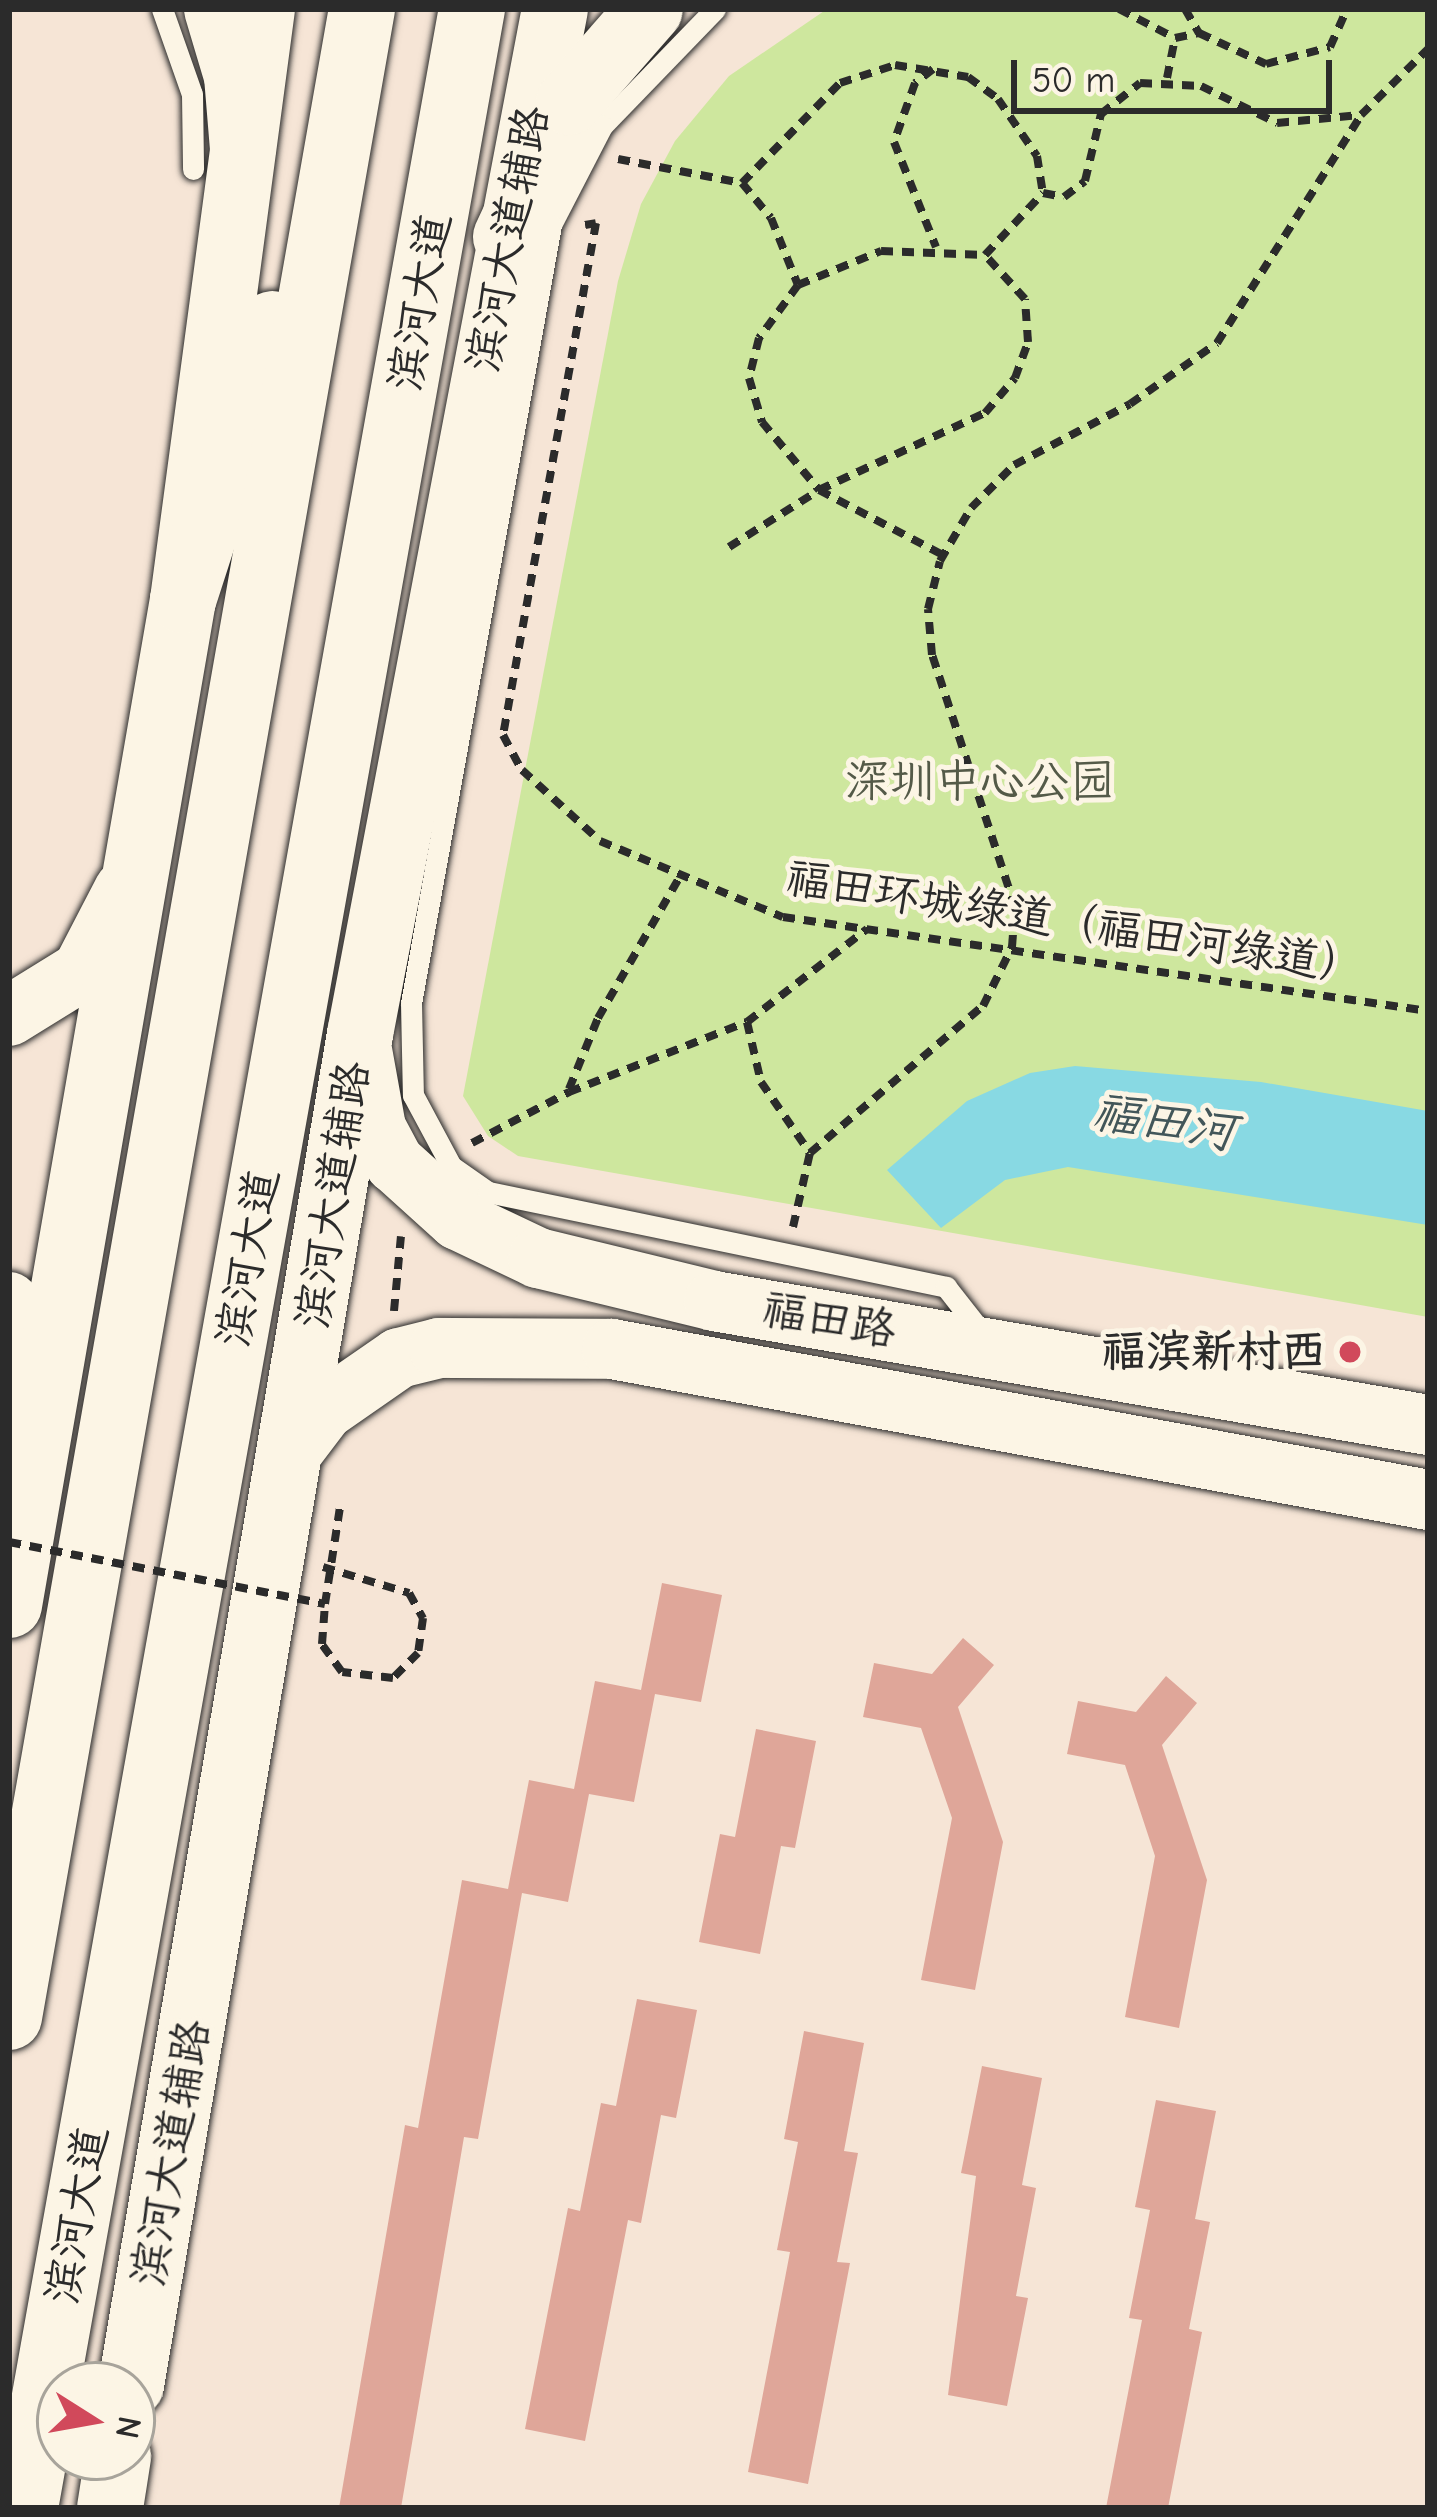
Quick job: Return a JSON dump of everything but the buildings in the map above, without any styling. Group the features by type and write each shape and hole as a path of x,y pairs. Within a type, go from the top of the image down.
{"main road":[{"path":"19,1517 183,600 218,159 237,76 217,9"},
{"path":"218,159 262,9"},
{"path":"9,2017 362,9"},
{"name":"滨河大道","path":"25,2508 472,9"},
{"name":"滨河大道辅路","path":"135,2361 360,1034 506,237 555,9"},
{"path":"506,237 569,102 650,9"},
{"path":"183,600 348,86"},
{"path":"9,1016 82,971 135,862"},
{"name":"福田路","path":"360,1034 367,1094 395,1163 424,1197 495,1240 601,1278 1428,1425"},
{"path":"9,1302 29,1403 9,1605"},
{"name":"福田路","path":"290,1455 324,1409 399,1358 439,1348 612,1348 1428,1500"}],"lane":[{"path":"162,9 218,159"},
{"path":"715,9 602,126 551,225 407,1056 425,1126 451,1166 488,1192 946,1287 993,1348"}],"path":[{"path":"1119,9 1175,38 1198,34 1266,64 1309,60 1330,47 1347,9"},
{"path":"1185,9 1198,34"},
{"path":"1167,78 1175,38"},
{"path":"788,1256 810,1153 983,1006 1012,947 1001,848 932,655 928,609 943,555 970,508 1014,465 1130,404 1216,343 1361,115 1428,49"},
{"path":"742,183 840,83 867,68 934,68 998,99 1037,156 1043,193"},
{"path":"934,68 915,83 894,142 936,247"},
{"path":"985,255 1043,193 1078,193 1101,114 1117,95 1167,78 1277,123 1361,115"},
{"path":"616,159 742,183 771,218 798,285"},
{"name":"福田环城绿道（福田河绿道）","path":"596,223 503,735 522,770 600,841 679,878 783,917 1428,1011"},
{"path":"729,547 818,490 985,413 1015,378 1028,342 1025,299 985,255 936,247 881,251 798,285 759,338 749,378 762,422 818,490 943,555"},
{"path":"568,1092 598,1018 679,878"},
{"path":"469,1145 568,1092 747,1022 868,928"},
{"path":"747,1022 760,1082 810,1153"},
{"path":"391,1338 403,1223"},
{"path":"323,1567 384,1579 409,1593 423,1618 418,1653 393,1678 358,1680 329,1660 325,1604 340,1507"},
{"path":"19,1517 325,1604"}],"green space":[{"name":"深圳中心公园","path":"827,9 1428,9 1428,1317 518,1156 488,1136 463,1096 618,281 641,204 675,141 729,76"}],"water":[{"name":"福田河","path":"1075,1066 1261,1082 1428,1111 1428,1225 1068,1167 1005,1180 941,1228 887,1170 967,1101 1030,1073"}],"place":[{"name":"福滨新村西","path":"1350,1352"}]}
